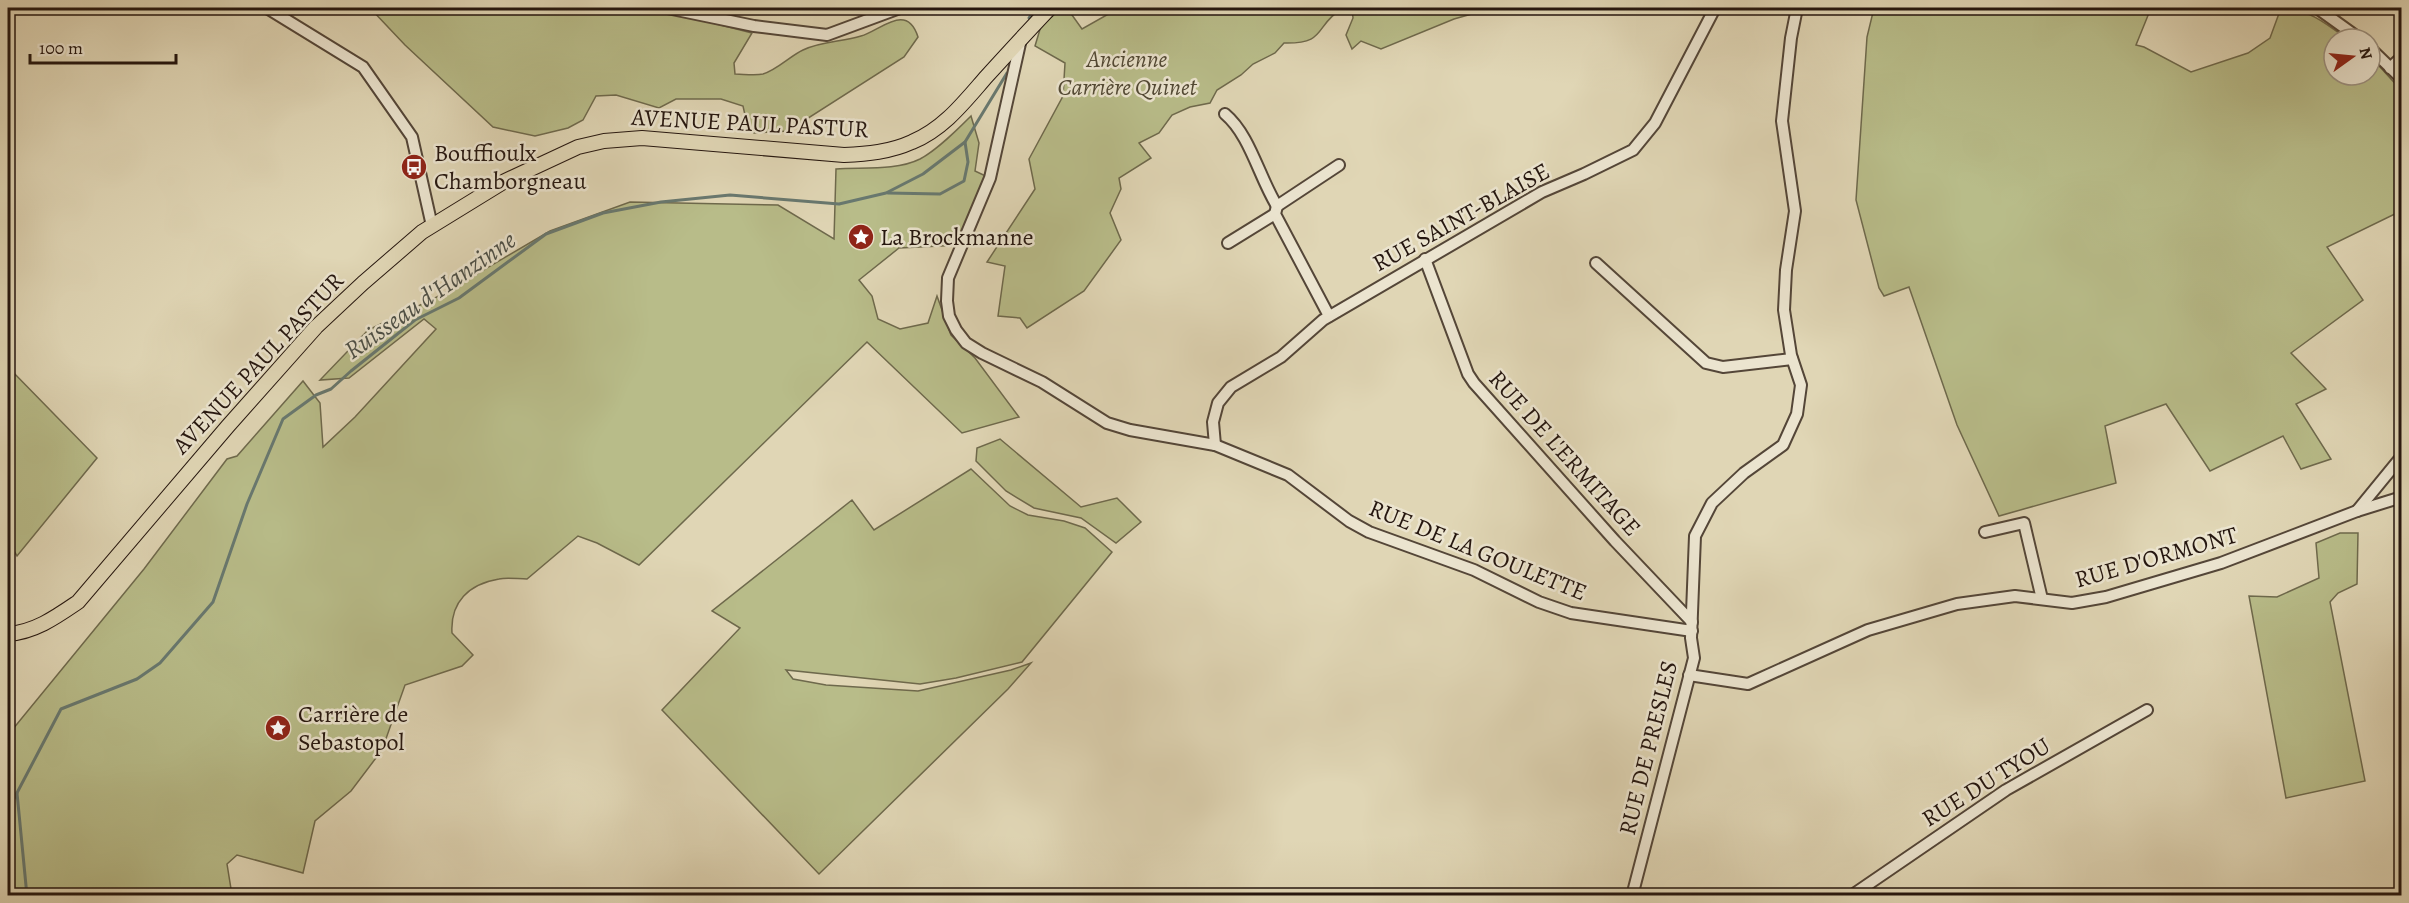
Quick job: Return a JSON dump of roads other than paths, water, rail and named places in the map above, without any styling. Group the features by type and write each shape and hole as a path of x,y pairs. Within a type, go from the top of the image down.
{"main road":[{"name":"AVENUE PAUL PASTUR","path":"8,634 20,633 51,621 78,602 316,327 363,283 432,226 505,181 541,162 578,147 604,141 653,138 844,155 874,153 913,142 940,125 964,104 1050,8"}],"street":[{"path":"267,8 363,67 412,137 420,164 432,226"},
{"path":"667,8 754,26 827,35 900,8"},
{"name":"RUE SAINT-BLAISE","path":"1215,445 1213,422 1218,404 1231,387 1281,357 1329,316 1542,192 1633,150 1655,123 1715,8"},
{"name":"RUE DE PRESLES","path":"1632,896 1694,658 1692,627 1695,536 1712,503 1744,473 1783,445 1797,414 1801,385 1792,359 1784,310 1786,270 1795,211 1782,121 1791,38 1797,8"},
{"path":"2317,8 2343,27"},
{"name":"RUE DE LA GOULETTE","path":"1021,39 990,178 948,278 946,301 949,316 966,343 1042,382 1107,423 1215,445 1288,475 1349,521 1369,532 1473,570 1539,602 1571,613 1692,627"},
{"path":"2390,68 2402,57"},
{"path":"2382,60 2402,79"},
{"path":"1225,114 1238,124 1265,187 1329,316"},
{"path":"1228,243 1339,165"},
{"name":"RUE DE L'ERMITAGE","path":"1425,259 1468,374 1474,383 1692,627"},
{"path":"1596,263 1706,363 1723,367 1792,359"},
{"name":"RUE D'ORMONT","path":"1689,675 1748,684 1868,630 1957,604 2015,596 2072,603 2116,595 2221,563 2357,511 2402,456"},
{"path":"2357,511 2402,497"},
{"path":"1985,532 2024,524 2042,599"},
{"name":"RUE DU TYOU","path":"1851,896 2006,790 2147,710"}],"waterway":[{"name":"Ruisseau d'Hanzinne","path":"1029,18 1037,8"},
{"name":"Ruisseau d'Hanzinne","path":"8,810 61,709 137,679 160,663 213,602 247,504 283,419 316,395 331,389 415,320 459,298 546,234 603,213 661,202 730,195 839,204 886,193 923,174 965,142 1007,73"},
{"name":"Ruisseau d'Hanzinne","path":"888,193 940,194 964,181 968,162 965,142"},
{"path":"17,793 27,896"}],"place":[{"name":"Bouffioulx Chamborgneau","path":"414,167"},
{"name":"La Brockmanne","path":"861,237"},
{"name":"Carrière de Sebastopol","path":"278,728"}],"park label":[{"name":"Ancienne Carrière Quinet","path":"1127,73"}]}
